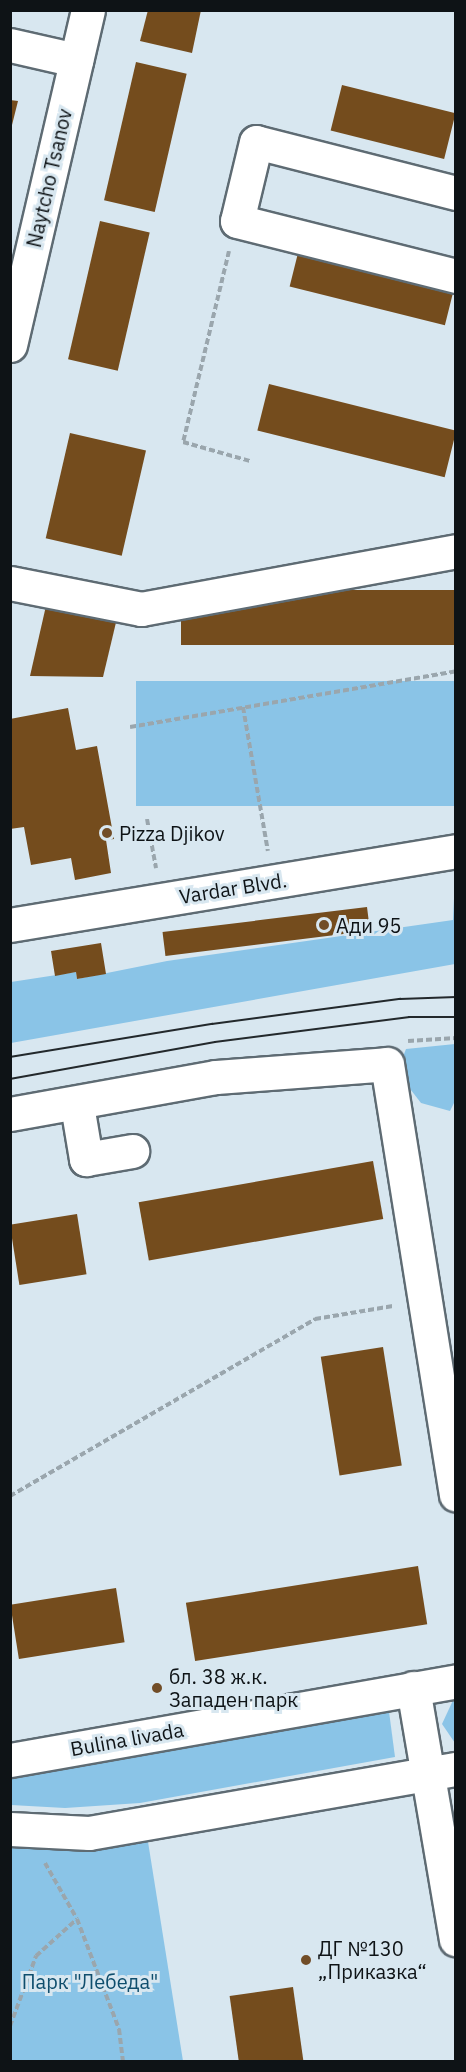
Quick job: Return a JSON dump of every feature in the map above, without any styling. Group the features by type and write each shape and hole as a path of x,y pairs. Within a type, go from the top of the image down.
{"street":[{"name":"Naytcho Tsanov","path":"10,345 88,10"},
{"path":"10,45 76,60"},
{"path":"456,193 256,142 237,220 456,276"},
{"path":"10,583 141,609 456,551"},
{"name":"Vardar Blvd.","path":"10,925 456,851"},
{"path":"10,1113 77,1105 216,1077 387,1064 456,1494"},
{"path":"77,1105 86,1159 132,1151"},
{"name":"Bulina livada","path":"10,1760 456,1681"},
{"path":"413,1688 442,1772 456,1939"},
{"path":"18,1830 89,1833 442,1772"}],"path":[{"path":"237,220 183,442 250,461"},
{"path":"130,727 456,671"},
{"path":"243,707 269,858"},
{"path":"147,819 158,878"},
{"path":"387,1064 400,1041 456,1038"},
{"path":"10,1496 315,1319 426,1300"},
{"path":"18,1830 77,1919 119,2029 123,2061"},
{"path":"10,2026 36,1956 77,1919"}],"green space":[{"path":"136,681 455,681 455,806 136,806"},
{"path":"455,876 455,964 11,1043 11,982 76,972 77,979 167,961 453,920"},
{"path":"455,1044 455,1101 450,1111 421,1103 397,1072 406,1049"},
{"path":"455,1696 455,1743 442,1724"},
{"path":"388,1704 395,1757 140,1803 65,1808 11,1805 11,1768"},
{"name":"Парк \"Лебеда\"","path":"145,1823 183,2061 11,2062 11,1829"}],"building":[{"path":"148,10 201,10 192,53 140,41"},
{"path":"136,62 187,74 155,212 104,200"},
{"path":"342,85 456,113 444,159 331,131"},
{"path":"10,100 18,101 11,129 10,129"},
{"path":"100,221 150,232 118,371 68,359"},
{"path":"301,241 456,280 445,325 290,287"},
{"path":"269,384 456,431 445,477 257,431"},
{"path":"70,433 146,451 122,556 46,538"},
{"path":"181,590 456,590 456,645 181,645"},
{"path":"48,597 118,614 103,677 30,676"},
{"path":"68,708 76,750 97,746 114,839 106,840 111,873 75,880 71,858 31,865 24,827 10,829 10,719"},
{"path":"367,907 370,931 165,956 163,932"},
{"path":"101,943 106,974 77,979 76,972 55,976 51,951"},
{"path":"373,1161 383,1219 149,1260 139,1202"},
{"path":"77,1214 87,1274 19,1285 10,1225"},
{"path":"383,1347 402,1466 340,1475 321,1357"},
{"path":"418,1566 427,1624 195,1661 186,1603"},
{"path":"116,1588 125,1642 19,1659 10,1605"},
{"path":"293,1987 304,2062 239,2062 230,1996"}],"tram line":[{"path":"10,1057 212,1024 400,999 456,997"},
{"path":"10,1079 215,1042 409,1017 456,1017"}],"place":[{"name":"Pizza Djikov","path":"107,833"},
{"name":"Ади 95","path":"324,925"},
{"name":"бл. 38 ж.к. Западен парк","path":"157,1688"},
{"name":"ДГ №130 „Приказка“","path":"306,1960"}]}
